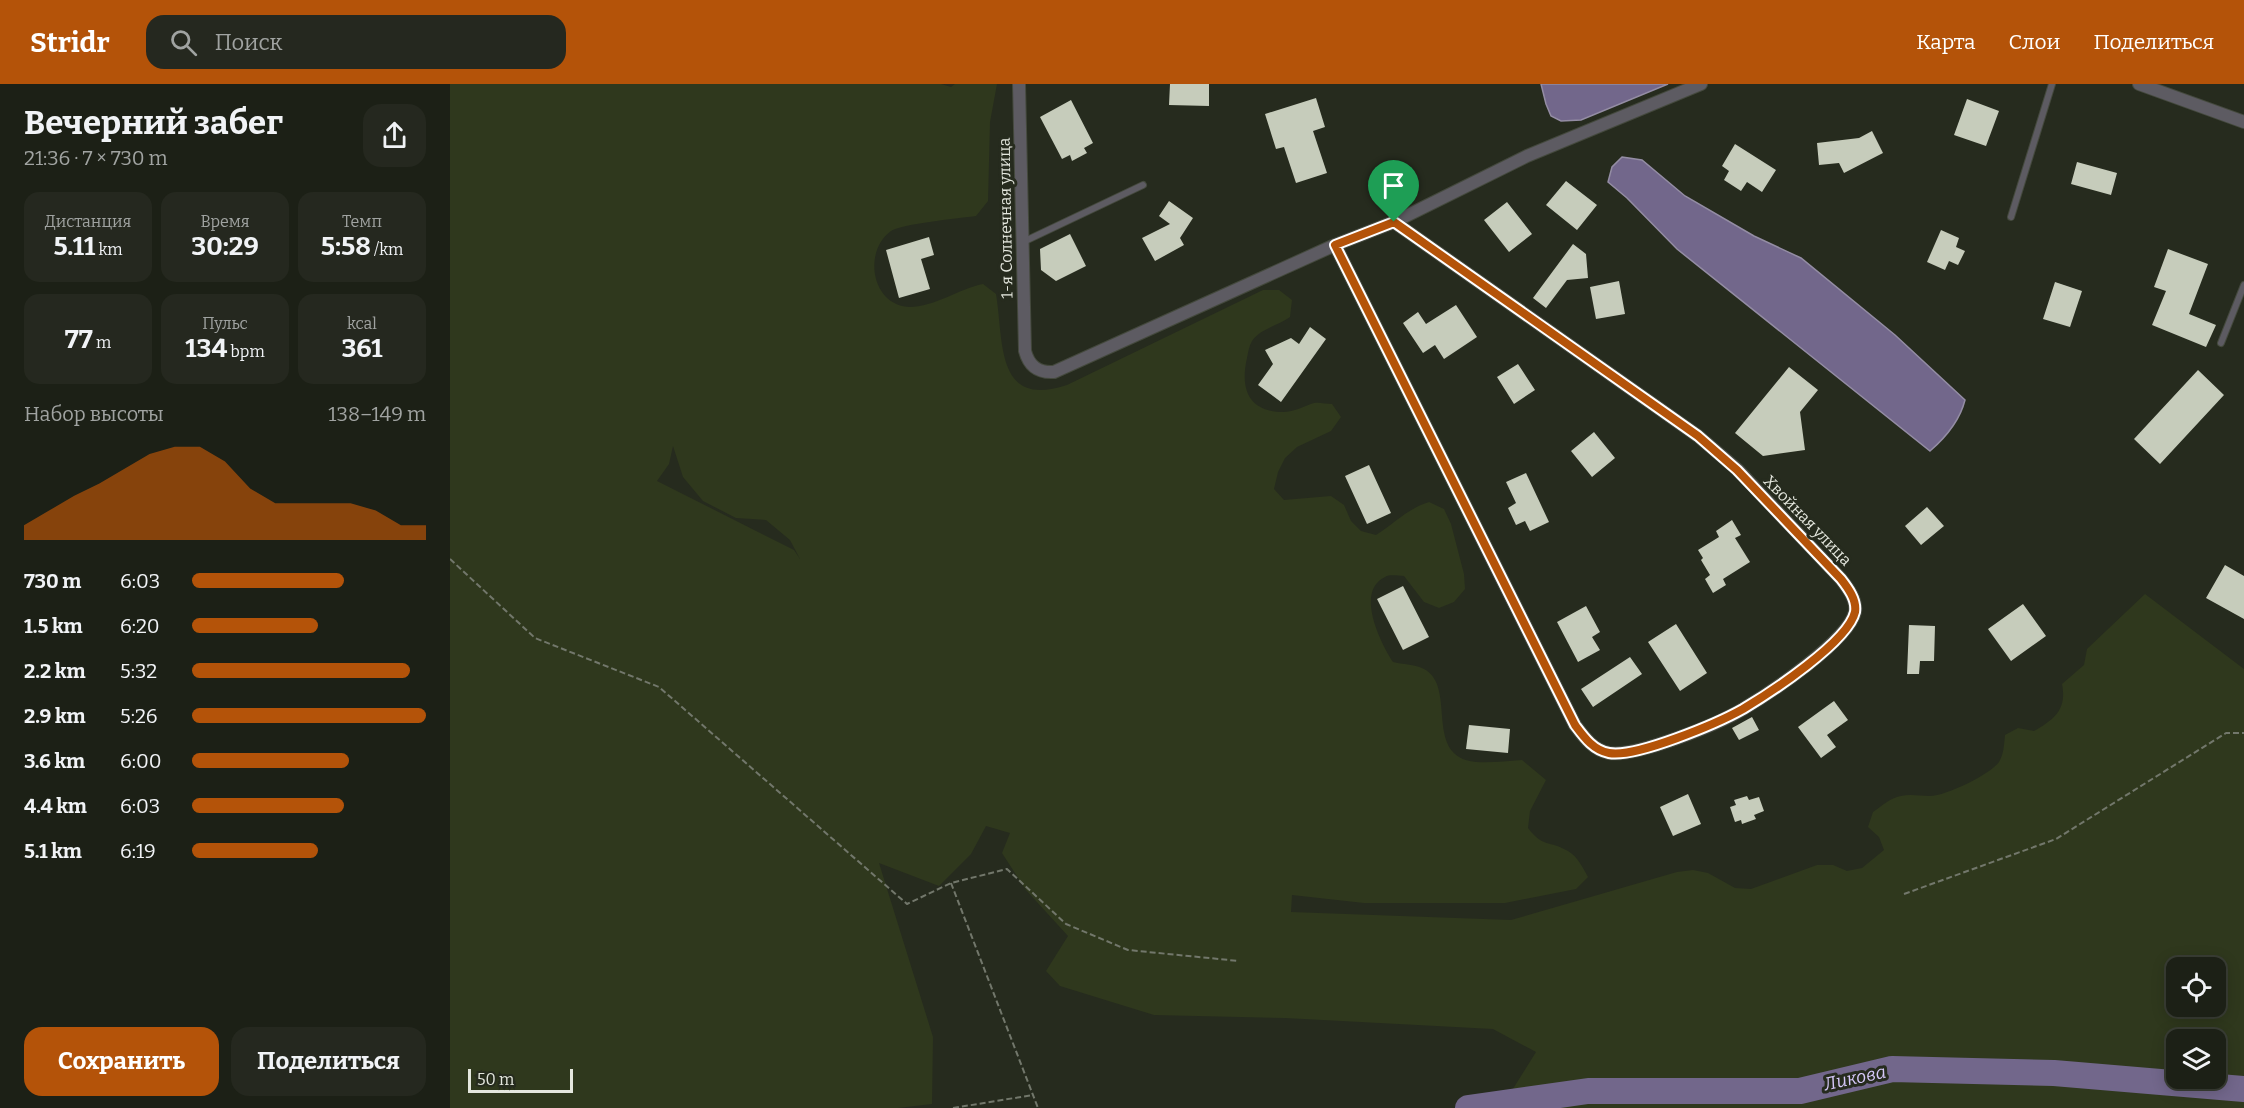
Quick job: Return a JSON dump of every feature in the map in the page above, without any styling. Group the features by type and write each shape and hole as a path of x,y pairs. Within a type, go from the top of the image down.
{"street":[{"name":"1-я Солнечная улица","path":"1019,84 1025,351 1034,367 1044,372 1054,372 1335,245"},
{"path":"1335,245 1394,222 1527,156 1701,84"},
{"path":"2139,84 2244,122"},
{"name":"Хвойная улица","path":"1335,245 1575,725 1585,739 1597,748 1611,753 1634,751 1684,735 1742,710 1785,681 1844,632 1855,610 1855,602 1848,589 1737,470 1698,436 1394,222"}],"lane":[{"path":"2011,217 2052,84"},
{"path":"1022,242 1143,185"},
{"path":"2221,343 2244,285"}],"path":[{"path":"450,559 535,638 659,687 907,904 951,884 1007,869 1066,924 1128,950 1239,961"},
{"path":"1904,894 2056,839 2226,733 2244,733"},
{"path":"951,884 1038,1108"},
{"path":"953,1108 1033,1095"}],"green space":[{"path":"450,84 941,84 951,87 955,84 997,84 990,122 988,201 976,216 918,224 891,231 882,240 877,251 874,263 875,276 886,297 896,304 909,307 928,304 983,284 996,294 1003,350 1008,366 1015,379 1027,388 1044,390 1067,385 1263,290 1279,290 1292,300 1290,317 1259,333 1251,343 1245,369 1249,396 1254,403 1271,411 1291,411 1316,403 1332,404 1341,417 1331,431 1297,447 1285,458 1278,472 1274,489 1284,500 1331,496 1344,505 1351,521 1361,531 1376,535 1421,505 1429,502 1444,509 1451,524 1464,574 1465,589 1454,602 1439,608 1424,602 1404,576 1385,577 1376,584 1372,593 1371,605 1377,630 1393,662 1424,669 1434,678 1439,690 1445,735 1450,748 1460,757 1476,762 1522,760 1546,780 1530,811 1528,828 1542,841 1572,853 1588,877 1576,889 1505,903 1364,903 1292,895 1291,912 1511,920 1677,872 1693,870 1708,873 1735,888 1751,889 1817,865 1833,865 1847,871 1862,868 1884,850 1879,837 1868,827 1873,812 1897,797 1945,793 1987,773 1999,762 2004,749 2005,735 2018,728 2034,731 2058,712 2063,700 2062,684 2084,665 2087,649 2145,594 2244,669 2244,1108 1501,1108 1536,1052 1493,1029 1285,1018 1154,1015 1060,986 1046,971 1068,936 1026,890 1002,853 1010,833 986,826 971,854 939,886 879,863 933,1037 932,1104 898,1108 450,1108","holes":["673,446 683,477 703,501 736,518 766,520 790,540 800,559 794,550 657,481 669,464"]}],"shaded area":[{"path":"1541,84 1668,84 1581,120 1561,121 1551,116"},
{"path":"1622,157 1642,160 1685,196 1754,236 1801,258 1895,335 1965,400 1960,415 1946,434 1930,451 1677,249 1608,182 1612,167"}],"building":[{"path":"1170,84 1209,84 1209,106 1169,105"},
{"path":"1316,98 1325,127 1313,131 1327,173 1296,183 1284,147 1276,149 1265,114"},
{"path":"1967,99 1999,111 1986,146 1954,135"},
{"path":"1071,100 1093,143 1084,148 1087,153 1072,161 1070,155 1062,159 1040,117"},
{"path":"1872,131 1883,153 1844,173 1839,163 1819,165 1817,143 1859,138"},
{"path":"1735,144 1776,170 1762,192 1747,182 1741,191 1724,180 1729,171 1722,166"},
{"path":"2077,162 2117,173 2111,195 2071,184"},
{"path":"1566,181 1597,205 1577,230 1546,205"},
{"path":"1169,201 1193,218 1180,238 1184,245 1155,261 1142,238 1170,224 1159,216"},
{"path":"1507,202 1532,234 1509,252 1484,220"},
{"path":"1941,230 1959,238 1956,247 1965,251 1958,265 1949,261 1945,270 1927,262"},
{"path":"1070,234 1086,266 1056,281 1041,270 1040,249"},
{"path":"929,237 934,255 921,259 930,289 899,298 886,250"},
{"path":"1573,244 1586,254 1588,278 1567,280 1546,308 1533,298"},
{"path":"2168,249 2208,264 2189,314 2216,325 2206,347 2152,325 2166,291 2154,287"},
{"path":"1619,281 1625,314 1596,319 1590,287"},
{"path":"2055,282 2082,291 2070,327 2043,319"},
{"path":"1456,305 1477,337 1444,359 1435,345 1423,353 1403,323 1418,312 1426,324"},
{"path":"1310,327 1326,339 1281,402 1258,385 1273,364 1265,350 1291,338 1299,344"},
{"path":"1518,364 1535,390 1514,404 1497,377"},
{"path":"1789,367 1818,390 1800,412 1805,450 1763,456 1735,433"},
{"path":"2198,370 2224,395 2160,464 2134,439"},
{"path":"1594,432 1615,458 1592,477 1571,451"},
{"path":"1369,465 1391,513 1367,524 1345,476"},
{"path":"1526,473 1549,522 1530,531 1525,521 1516,525 1508,508 1516,503 1506,482"},
{"path":"1927,507 1944,526 1921,545 1905,526"},
{"path":"1732,520 1741,535 1735,538 1750,562 1723,579 1726,585 1713,593 1705,579 1710,575 1698,550 1719,537 1716,531"},
{"path":"2225,565 2244,576 2244,619 2206,598"},
{"path":"1403,586 1429,637 1403,650 1377,599"},
{"path":"2023,604 2046,636 2011,661 1988,629"},
{"path":"1586,606 1600,632 1592,637 1600,650 1578,662 1557,622"},
{"path":"1676,624 1707,673 1680,691 1648,642"},
{"path":"1909,625 1935,626 1934,661 1920,661 1919,674 1907,674"},
{"path":"1630,657 1642,674 1593,707 1581,689"},
{"path":"1834,701 1848,720 1827,735 1836,747 1821,758 1798,727"},
{"path":"1752,717 1759,730 1739,740 1732,728"},
{"path":"1469,725 1510,729 1508,753 1466,749"},
{"path":"1688,794 1701,824 1673,836 1660,807"},
{"path":"1747,796 1749,800 1759,797 1764,811 1754,815 1756,819 1742,824 1741,820 1735,822 1730,807 1736,805 1734,800"}],"waterway":[{"name":"Ликова","path":"1468,1108 1588,1091 1800,1091 1892,1069 2054,1073 2244,1089"}],"route":[{"path":"1394,222 1698,436 1737,470 1848,589 1855,602 1855,610 1844,632 1785,681 1742,710 1684,735 1634,751 1611,753 1597,748 1585,739 1575,725 1335,245 1394,222"}]}
